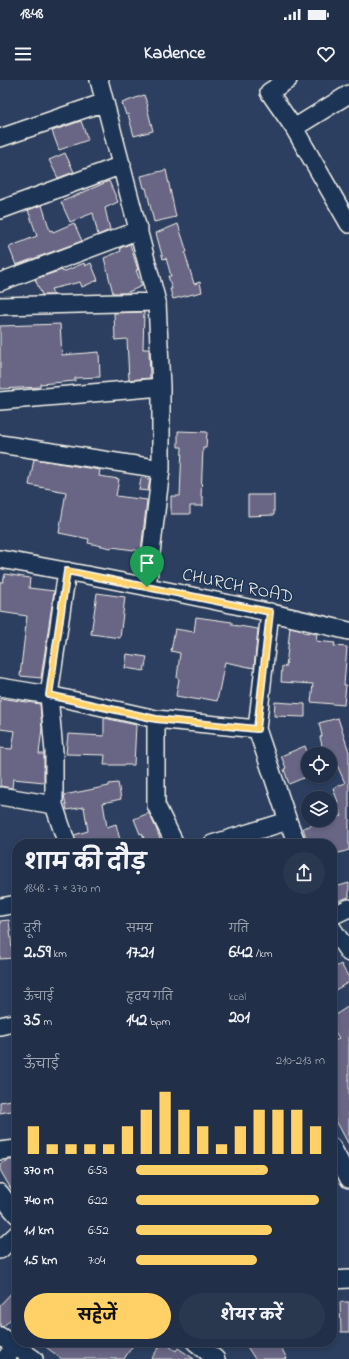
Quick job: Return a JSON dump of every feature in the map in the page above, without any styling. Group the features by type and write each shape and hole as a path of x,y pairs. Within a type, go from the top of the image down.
{"street":[{"path":"99,80 157,302 161,387 160,469 147,587"},
{"path":"288,80 269,92 294,128 349,224"},
{"path":"294,128 349,94"},
{"path":"0,138 105,102"},
{"path":"0,210 122,165"},
{"path":"0,282 139,230"},
{"path":"0,306 157,302"},
{"path":"0,401 161,387"},
{"path":"0,444 160,469"},
{"name":"CHURCH ROAD","path":"0,559 270,612 349,631"},
{"path":"65,839 54,805 54,752 49,695 67,571"},
{"path":"270,612 257,729 295,839"},
{"path":"0,687 49,695 156,719 257,729"},
{"path":"156,719 156,804 173,839"},
{"path":"0,796 54,805"},
{"path":"229,839 288,821"},
{"path":"0,907 12,905"},
{"path":"337,914 349,908"},
{"path":"337,935 349,953"},
{"path":"0,1026 12,1023"},
{"path":"0,1151 12,1150"},
{"path":"337,1156 349,1179"},
{"path":"0,1193 12,1210"},
{"path":"0,1250 12,1239"},
{"path":"337,1280 349,1279"},
{"path":"0,1336 10,1353 34,1359"},
{"path":"201,1347 216,1359"}],"building":[{"path":"144,95 148,106 153,131 134,136 128,114 126,115 122,103"},
{"path":"81,121 88,140 59,150 52,131"},
{"path":"65,153 74,172 58,178 49,160"},
{"path":"166,170 176,217 154,222 146,188 144,188 141,176"},
{"path":"109,181 118,202 105,208 110,230 98,235 93,213 70,222 61,202"},
{"path":"42,205 50,231 52,230 53,232 74,223 82,241 16,265 9,247 37,236 28,210"},
{"path":"178,224 187,252 185,253 194,284 200,282 202,292 173,299 168,276 171,276 166,258 163,259 156,233"},
{"path":"130,244 138,270 136,270 142,286 126,293 113,293 104,258 121,251 120,248"},
{"path":"84,263 85,266 91,263 98,280 82,287 80,282 51,289 54,295 42,295 35,279 62,270 63,272"},
{"path":"144,312 143,349 149,349 150,378 129,380 127,339 115,340 114,313"},
{"path":"60,324 62,355 99,352 100,377 75,378 75,381 40,384 40,387 0,389 0,326"},
{"path":"178,431 207,432 206,448 203,448 201,497 203,497 203,506 190,506 190,514 171,514 171,496 180,496 182,447 178,447"},
{"path":"34,459 100,470 99,476 119,479 116,496 147,500 141,551 111,548 88,543 89,539 59,533 66,492 29,485"},
{"path":"141,478 150,479 148,491 139,490"},
{"path":"248,495 274,495 274,515 248,516"},
{"path":"5,574 30,578 29,588 54,591 41,678 20,676 27,616 0,612 0,582 3,582"},
{"path":"97,593 125,597 120,638 91,634"},
{"path":"196,617 232,622 232,625 258,629 254,668 225,662 217,701 176,696 179,679 177,678 180,653 171,651 175,629 194,632"},
{"path":"290,627 303,630 303,632 317,634 316,641 335,643 334,646 347,647 344,705 311,702 313,684 281,682 282,666 286,667"},
{"path":"127,654 147,657 144,671 125,668"},
{"path":"0,698 40,704 42,728 39,754 44,754 44,782 13,779 12,788 0,786 0,748 12,749 15,731 0,729"},
{"path":"275,702 305,704 305,717 274,716"},
{"path":"104,718 136,725 134,765 104,765 105,755 66,754 68,734 104,736"},
{"path":"338,718 349,752 349,850 337,854 337,839 306,839 303,828 337,827 337,818 342,816 337,805 337,791 334,791 333,788 345,783 337,765 337,747 322,747 320,737 322,736 319,723"},
{"path":"301,748 301,779 289,784 284,769 286,768 281,756"},
{"path":"118,783 121,799 103,803 107,827 116,824 120,839 75,839 74,835 88,831 84,807 67,810 64,795 109,786 109,784"},
{"path":"149,813 160,839 144,839 142,833 140,834 134,819"},
{"path":"349,883 349,897 337,901 337,887"},
{"path":"9,920 12,958 0,959 0,921"},
{"path":"341,964 349,978 349,982 337,989 337,966"},
{"path":"349,1006 349,1145 337,1122 337,1039 339,1038 337,1035 337,1014"},
{"path":"12,1100 12,1111 0,1113 0,1102"},
{"path":"12,1160 12,1190 0,1170 0,1164"},
{"path":"12,1292 12,1317 3,1327 0,1326 0,1305"},
{"path":"340,1302 349,1302 349,1332 341,1332"},
{"path":"46,1347 132,1347 124,1359 62,1359"},
{"path":"159,1347 170,1347 176,1351 178,1348 194,1359 151,1359"},
{"path":"247,1347 286,1347 282,1349 287,1359 255,1359"}],"route":[{"path":"67,571 147,587 270,612 257,729 156,719 49,695 67,571"}]}
